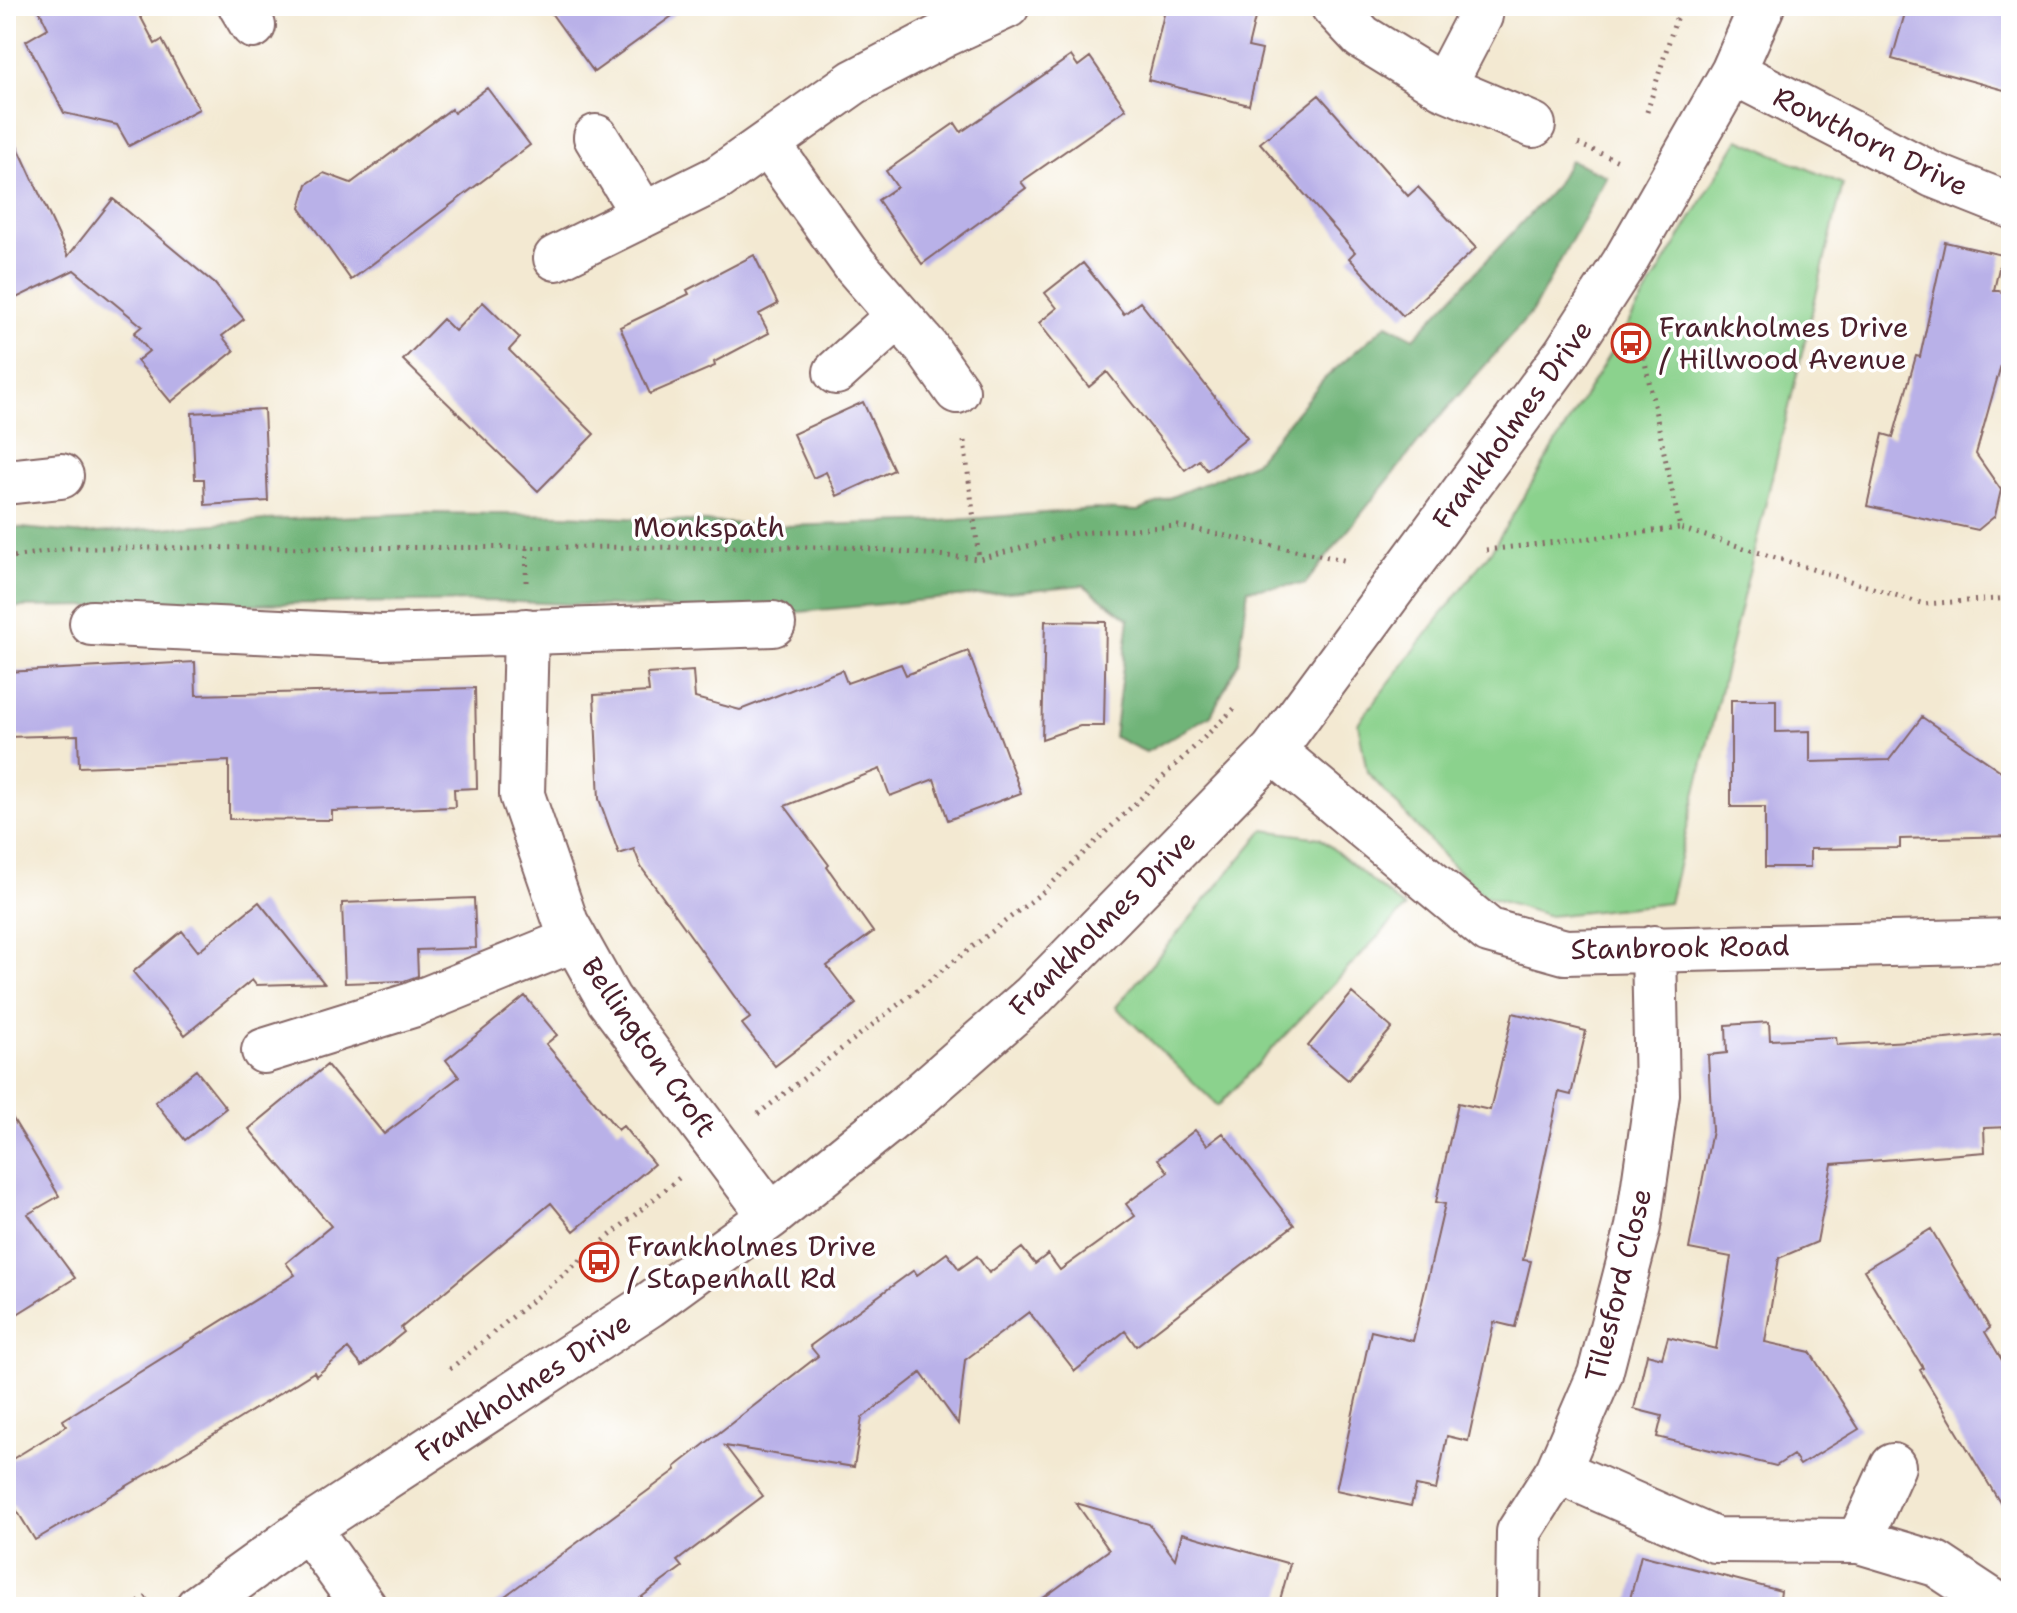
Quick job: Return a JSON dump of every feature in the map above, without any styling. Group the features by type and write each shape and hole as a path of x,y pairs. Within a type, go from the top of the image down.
{"street":[{"path":"556,258 718,178 854,82 1007,6"},
{"path":"1333,6 1362,37 1443,87 1533,125"},
{"name":"Frankholmes Drive","path":"198,1607 308,1528 649,1305 771,1216 911,1103 1033,996 1273,751 1566,353 1624,263 1733,72 1762,6"},
{"path":"1443,87 1480,16"},
{"name":"Rowthorn Drive","path":"1733,72 1933,175 2011,206"},
{"path":"596,137 643,214"},
{"path":"768,144 854,264 957,391"},
{"path":"836,372 898,316"},
{"path":"6,482 61,476"},
{"path":"92,623 382,637 773,624"},
{"name":"Bellington Croft","path":"526,631 522,795 566,923 609,1000 771,1216"},
{"name":"Stanbrook Road","path":"1273,751 1489,931 1565,952 2011,941"},
{"path":"264,1051 412,1005 575,939"},
{"name":"Tilesford Close","path":"1518,1607 1519,1532 1558,1471 1600,1374 1638,1227 1657,1094 1654,948"},
{"path":"1859,1541 1893,1466"},
{"path":"1558,1471 1715,1540 1859,1541 1936,1564 2001,1607"},
{"path":"308,1528 364,1607"}],"path":[{"path":"1644,122 1680,6"},
{"path":"1533,125 1670,182"},
{"path":"1624,263 1680,528"},
{"path":"957,391 979,559"},
{"name":"Monkspath","path":"6,558 70,548 851,547 979,559 1077,533 1178,526 1403,573"},
{"path":"1478,552 1680,528 1924,604 2011,598"},
{"path":"438,1379 718,1146 1044,891 1246,698"},
{"path":"132,1607 158,1588"}],"green space":[{"path":"1739,139 1843,184 1669,903 1550,916 1484,896 1449,862 1367,772 1358,723 1493,548"},
{"path":"1570,160 1607,176 1532,312 1430,428 1305,584 1248,589 1239,661 1211,715 1146,752 1114,737 1129,619 1083,585 789,613 492,601 15,607 6,610 6,528 12,527 84,534 267,520 429,513 564,515 786,526 942,521 1095,509 1138,511 1255,462 1324,379 1387,324 1414,338 1555,187"},
{"path":"1264,830 1320,838 1405,908 1218,1106 1116,1007"}],"building":[{"path":"37,6 135,6 155,44 162,40 199,109 129,146 117,125 64,113 26,41 48,28"},
{"path":"546,6 686,6 594,72"},
{"path":"1166,6 1205,6 1255,18 1248,47 1262,50 1249,105 1148,80"},
{"path":"1907,6 2011,6 2011,92 1892,59"},
{"path":"1071,56 1078,66 1090,57 1126,109 1021,182 1026,188 922,264 878,200 897,187 886,171 955,123 961,132"},
{"path":"487,88 530,145 351,280 300,208 307,184 324,173 351,183 451,109 454,113"},
{"path":"1319,95 1408,196 1418,187 1476,248 1403,316 1349,258 1355,252 1260,143"},
{"path":"6,121 68,256 113,199 215,284 244,319 222,336 234,351 171,402 137,361 149,351 134,333 142,326 74,270 6,303"},
{"path":"1945,242 2002,255 1994,290 2011,294 2011,368 2001,365 1976,454 2001,490 1995,516 1978,530 1867,506 1883,434 1893,437 1916,356 1920,357"},
{"path":"754,255 778,304 759,314 769,333 714,362 715,366 650,394 620,327 689,294 687,290"},
{"path":"1083,263 1124,314 1140,302 1247,438 1207,470 1199,460 1185,470 1107,372 1089,387 1039,323 1057,308 1045,293"},
{"path":"483,302 520,338 509,350 594,434 538,491 403,360 443,319 455,331"},
{"path":"863,402 894,470 837,496 826,472 813,478 793,434"},
{"path":"264,409 268,501 205,505 204,479 195,479 192,413"},
{"path":"1045,621 1106,622 1104,726 1080,726 1042,739"},
{"path":"968,651 1021,793 948,820 934,779 890,796 880,769 785,806 873,932 827,966 856,1004 775,1066 742,1024 750,1018 641,867 634,849 619,854 599,799 594,695 649,692 647,674 693,671 695,698 740,710 842,670 847,683 901,664 906,675"},
{"path":"195,662 196,695 475,688 477,788 454,789 455,807 332,811 332,820 229,819 229,761 79,767 78,735 6,737 6,672"},
{"path":"1731,700 1776,700 1776,732 1810,731 1810,762 1889,760 1922,717 2011,778 2011,836 1900,839 1900,848 1810,849 1810,867 1765,867 1765,807 1731,807"},
{"path":"474,898 476,948 417,950 418,976 404,981 345,983 342,903"},
{"path":"259,902 324,983 256,985 252,980 185,1035 133,972 182,931 198,951"},
{"path":"1352,993 1392,1028 1348,1080 1308,1046"},
{"path":"525,996 557,1035 546,1044 618,1130 623,1126 654,1164 574,1231 551,1203 401,1328 404,1332 362,1366 348,1349 316,1376 314,1372 35,1540 6,1493 6,1463 66,1426 63,1420 295,1275 286,1263 331,1226 249,1129 327,1065 384,1134 459,1077 446,1060"},
{"path":"1513,1013 1586,1031 1571,1095 1559,1092 1523,1260 1531,1261 1515,1327 1494,1322 1468,1441 1447,1436 1436,1490 1416,1486 1411,1506 1336,1490 1371,1331 1413,1341 1445,1204 1436,1202 1458,1103 1490,1110"},
{"path":"1769,1022 1770,1040 1836,1037 1837,1045 2011,1033 2011,1127 1984,1128 1985,1152 1832,1164 1817,1242 1779,1258 1765,1342 1810,1352 1859,1429 1800,1465 1793,1455 1776,1466 1657,1437 1662,1416 1634,1409 1647,1354 1662,1358 1668,1337 1716,1349 1731,1257 1689,1249 1712,1131 1708,1055 1727,1053 1726,1025"},
{"path":"196,1070 226,1108 185,1140 155,1102"},
{"path":"6,1107 59,1196 28,1214 75,1278 6,1321"},
{"path":"1195,1130 1207,1145 1223,1133 1294,1225 1136,1346 1125,1331 1075,1371 1029,1312 965,1360 958,1424 921,1373 862,1418 854,1467 725,1446 763,1496 677,1561 682,1567 628,1607 490,1607 676,1470 675,1467 818,1356 810,1346 914,1270 917,1275 947,1253 959,1269 977,1256 989,1273 1022,1248 1035,1264 1048,1254 1060,1270 1135,1216 1126,1204 1168,1172 1158,1159"},
{"path":"1931,1229 1990,1328 1985,1332 2011,1375 2011,1521 1864,1270"},
{"path":"1076,1503 1149,1524 1175,1559 1182,1533 1290,1564 1278,1607 1031,1607 1109,1550"},
{"path":"1641,1555 1781,1591 1779,1607 1628,1607"}],"place":[{"name":"Frankholmes Drive / Hillwood Avenue","path":"1631,343"},
{"name":"Frankholmes Drive / Stapenhall Rd","path":"599,1262"}]}
